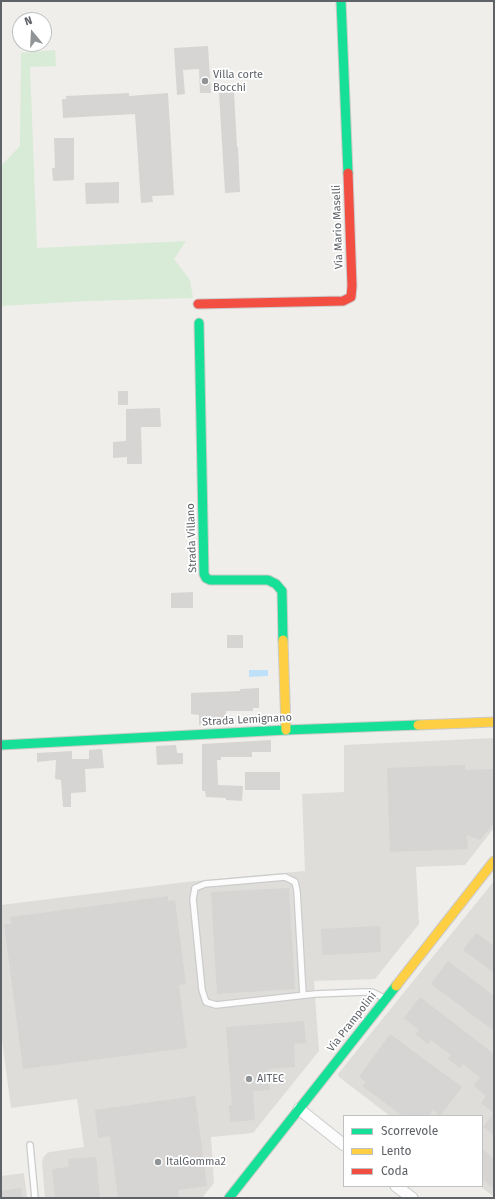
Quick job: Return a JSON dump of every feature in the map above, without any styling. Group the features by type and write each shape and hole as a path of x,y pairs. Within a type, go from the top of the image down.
{"street":[{"name":"Via Mario Maselli","path":"198,304 343,301 351,297 352,286 341,1"},
{"name":"Strada Villano","path":"199,323 204,574 206,578 210,580 268,580 280,586 282,592 286,730"},
{"name":"Strada Lemignano","path":"1,745 286,730 494,722"},
{"name":"Via Prampolini","path":"229,1198 494,861"},
{"path":"299,1109 343,1144"},
{"path":"397,1187 412,1198"}],"lane":[{"path":"303,995 297,891 295,882 285,877 205,884 195,888 193,899 202,990 206,1002 216,1005 303,995 364,992 378,994 386,999"},
{"path":"30,1145 35,1198"}],"shaded area":[{"path":"494,738 494,828 465,865 416,867 419,924 375,979 314,981 319,1051 253,1133 211,1137 214,1183 202,1198 45,1198 43,1158 50,1152 84,1147 77,1099 11,1108 1,1032 1,905 194,881 305,871 302,794 344,792 344,745"},
{"path":"494,881 494,1197 481,1187 483,1187 483,1115 389,1115 339,1077 338,1074"},
{"path":"24,1173 27,1198 1,1198 1,1176"}],"green space":[{"path":"52,50 55,50 56,66 30,67 37,248 186,241 174,259 190,280 193,298 88,301 1,306 1,166 20,146 21,53 52,52"}],"water":[{"path":"249,670 268,670 268,676 249,677"}],"building":[{"name":"Villa corte Bocchi","path":"208,46 211,93 200,93 199,69 183,70 185,94 177,95 174,48"},
{"path":"234,92 240,192 225,193 219,93"},
{"path":"129,93 129,96 168,93 174,195 152,196 153,202 141,203 135,114 63,118 62,99 66,99 66,96"},
{"path":"54,138 74,138 74,180 53,181 52,168 55,168"},
{"path":"119,182 119,203 86,204 85,183"},
{"path":"118,391 128,391 128,405 118,405"},
{"path":"160,408 161,427 141,427 142,464 127,464 127,457 113,458 113,442 126,441 126,409"},
{"path":"193,592 193,608 171,608 171,593"},
{"path":"227,635 243,635 243,648 227,648"},
{"path":"259,688 259,708 253,708 253,711 226,711 226,719 219,719 218,724 199,725 199,715 191,714 191,693 240,691 240,689"},
{"path":"271,740 271,752 252,752 252,757 221,757 221,760 217,760 218,785 243,786 242,801 226,800 226,798 206,797 205,791 202,791 202,744"},
{"path":"176,745 177,753 183,753 183,764 157,765 156,746"},
{"path":"102,749 104,768 85,769 86,792 71,793 71,807 63,807 61,780 55,779 56,760 37,762 37,753 72,751 72,759 89,759 89,750"},
{"path":"465,765 465,770 494,769 494,823 480,840 467,835 468,849 390,852 387,768"},
{"path":"245,772 280,772 280,790 245,790"},
{"path":"289,888 295,989 217,994 211,892"},
{"path":"168,896 168,901 175,900 186,984 179,985 187,1048 23,1069 4,924 11,924 10,917"},
{"path":"380,926 381,952 322,955 321,929"},
{"path":"476,933 494,946 494,973 463,950"},
{"path":"448,961 494,996 494,1031 431,984"},
{"path":"420,997 494,1054 494,1113 481,1103 486,1096 474,1086 480,1077 463,1064 460,1068 448,1059 451,1055 431,1040 428,1044 415,1034 419,1030 404,1018"},
{"name":"AITEC","path":"304,1021 306,1043 294,1044 295,1067 268,1069 270,1090 253,1091 255,1120 230,1122 229,1105 232,1105 226,1027"},
{"path":"390,1034 462,1087 441,1115 433,1110 430,1115 402,1115 362,1086 366,1082 359,1077"},
{"name":"ItalGomma2","path":"195,1096 207,1186 178,1190 179,1198 118,1198 110,1136 98,1138 95,1110"},
{"path":"494,1113 494,1135 483,1127"},
{"path":"483,1150 494,1158 494,1189 483,1180"},
{"path":"96,1157 100,1198 55,1198 52,1169 69,1167 68,1159"},
{"path":"21,1188 22,1198 1,1198 1,1191"}],"traffic: fast":[{"path":"341,1 348,173"},
{"path":"199,323 204,574 206,578 210,580 268,580 276,584 282,591 283,640"},
{"path":"1,745 286,730 418,725"},
{"path":"229,1198 396,986"}],"traffic: slow":[{"path":"283,640 286,730"},
{"path":"418,725 494,722"},
{"path":"396,986 494,861"}],"traffic: jam":[{"path":"198,304 343,301 351,297 352,286 348,173"}],"place":[{"name":"Villa corte Bocchi","path":"205,81"},
{"name":"AITEC","path":"249,1079"},
{"name":"ItalGomma2","path":"158,1162"}]}
